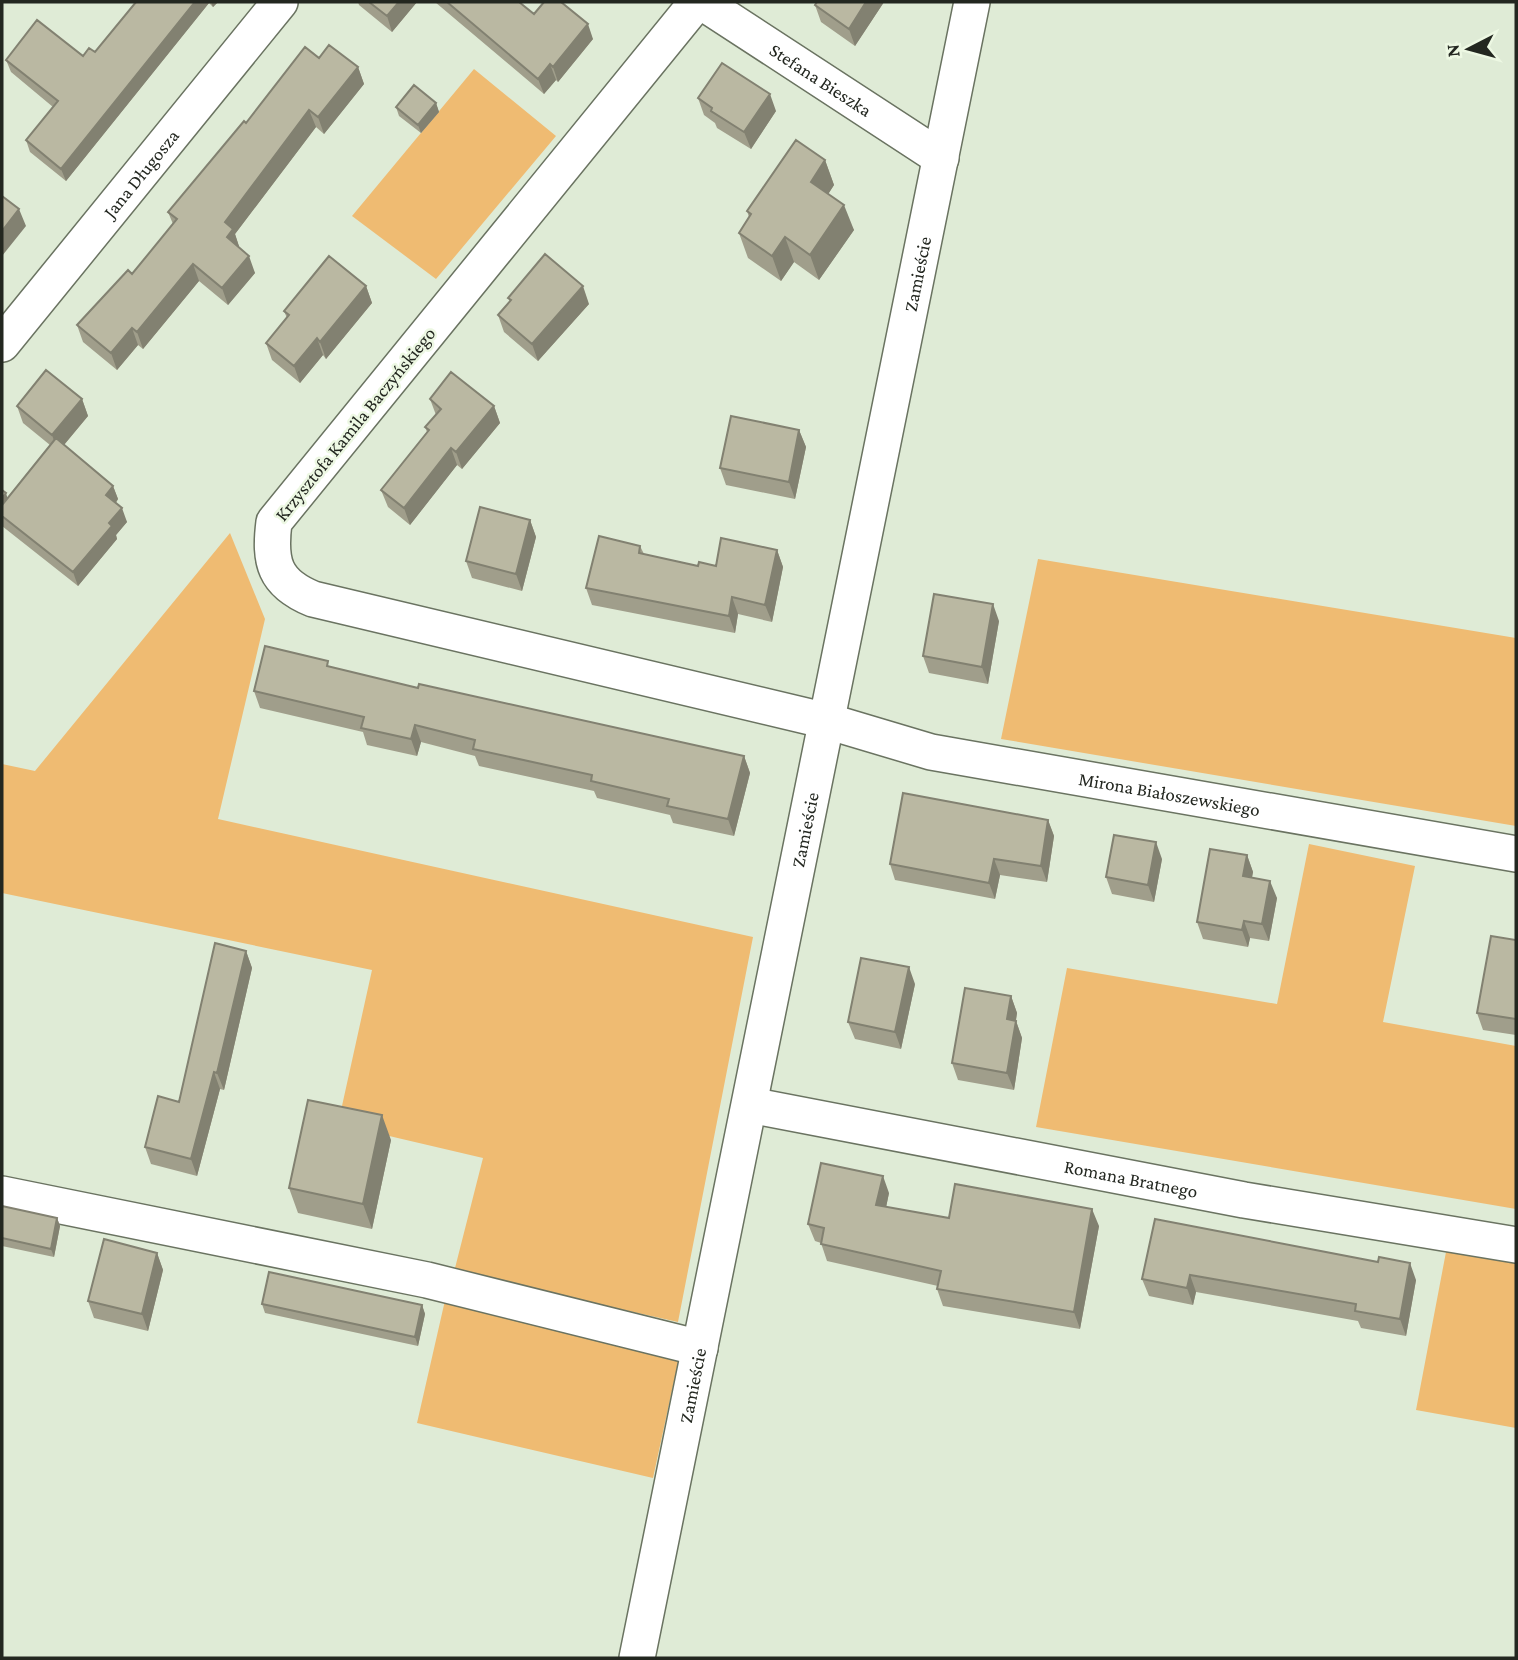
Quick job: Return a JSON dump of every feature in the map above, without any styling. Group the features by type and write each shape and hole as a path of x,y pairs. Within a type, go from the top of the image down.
{"street":[{"name":"Jana Długosza","path":"2,344 280,2"},
{"name":"Stefana Bieszka","path":"699,2 941,158"},
{"name":"Krzysztofa Kamila Baczyńskiego","path":"699,2 288,503 274,522 271,546 277,571 290,590 313,598 827,721"},
{"name":"Zamieście","path":"637,1658 972,2"},
{"name":"Mirona Białoszewskiego","path":"827,721 931,752 1516,854"},
{"name":"Romana Bratnego","path":"750,1105 1244,1200 1516,1245"},
{"path":"2,1194 427,1280 700,1348"}],"shaded area":[{"path":"474,69 556,136 436,279 352,216"},
{"path":"230,533 265,619 218,819 753,937 678,1322 454,1272 483,1158 338,1124 372,970 2,893 2,764 35,771"},
{"path":"1038,559 1516,638 1516,826 1001,739"},
{"path":"1309,844 1415,866 1383,1022 1516,1046 1516,1209 1036,1127 1067,968 1277,1004"},
{"path":"1446,1252 1516,1263 1516,1428 1416,1410"},
{"path":"446,1296 679,1358 653,1478 417,1423"}],"building":[{"path":"136,2 195,2 61,169 26,140 58,101 6,60 37,20 83,56 89,48 95,52"},
{"path":"369,2 399,2 387,16"},
{"path":"447,2 519,2 534,14 544,2 561,2 588,24 553,67 550,64 538,79"},
{"path":"817,2 866,2 849,29 815,5"},
{"path":"329,45 358,67 318,117 309,110 225,222 233,229 227,237 249,256 222,288 193,264 137,332 132,328 111,353 77,325 128,270 132,274 177,219 168,212 244,121 246,123 305,47 319,58"},
{"path":"722,63 770,94 744,132 711,111 712,108 698,98"},
{"path":"414,85 436,103 418,125 396,107"},
{"path":"796,140 825,160 811,182 844,205 810,255 785,237 772,256 739,233 751,214 747,211"},
{"path":"2,196 19,209 2,231"},
{"path":"545,254 583,286 532,344 498,315 511,300 508,298"},
{"path":"329,256 366,286 320,342 317,338 294,366 266,343 289,315 284,311"},
{"path":"46,370 82,399 52,435 17,406"},
{"path":"451,372 494,406 456,452 451,448 404,508 381,490 429,430 425,427 441,409 430,399"},
{"path":"731,416 799,430 789,482 720,468"},
{"path":"56,438 113,486 106,495 122,508 109,523 112,526 73,572 2,516 2,505"},
{"path":"480,507 530,520 516,574 466,561"},
{"path":"599,536 640,546 639,553 698,566 699,562 716,566 721,538 777,550 765,605 732,597 729,616 586,588"},
{"path":"934,594 993,604 982,667 923,656"},
{"path":"265,646 328,661 327,666 418,688 419,684 744,756 728,819 667,806 669,799 591,781 592,775 473,749 475,740 415,725 411,739 361,728 364,717 254,691"},
{"path":"903,793 1048,820 1041,866 994,859 989,883 890,864"},
{"path":"1114,835 1156,842 1148,885 1106,877"},
{"path":"1210,849 1247,855 1243,876 1270,881 1262,924 1244,921 1242,930 1197,922"},
{"path":"1491,936 1516,940 1516,1019 1477,1013"},
{"path":"215,943 246,951 217,1073 214,1072 191,1159 145,1147 158,1096 179,1102"},
{"path":"861,958 909,967 895,1032 848,1022"},
{"path":"965,988 1011,996 1007,1019 1016,1021 1007,1073 952,1063"},
{"path":"308,1100 382,1115 363,1204 289,1188"},
{"path":"821,1163 883,1176 876,1205 949,1218 955,1184 1092,1209 1074,1312 937,1289 941,1271 821,1244 824,1228 808,1224"},
{"path":"2,1206 57,1218 51,1249 2,1238"},
{"path":"1155,1219 1378,1262 1379,1257 1410,1263 1400,1319 1355,1311 1356,1304 1190,1275 1187,1288 1142,1279"},
{"path":"104,1239 157,1253 142,1314 88,1301"},
{"path":"269,1272 422,1305 415,1337 262,1304"}]}
